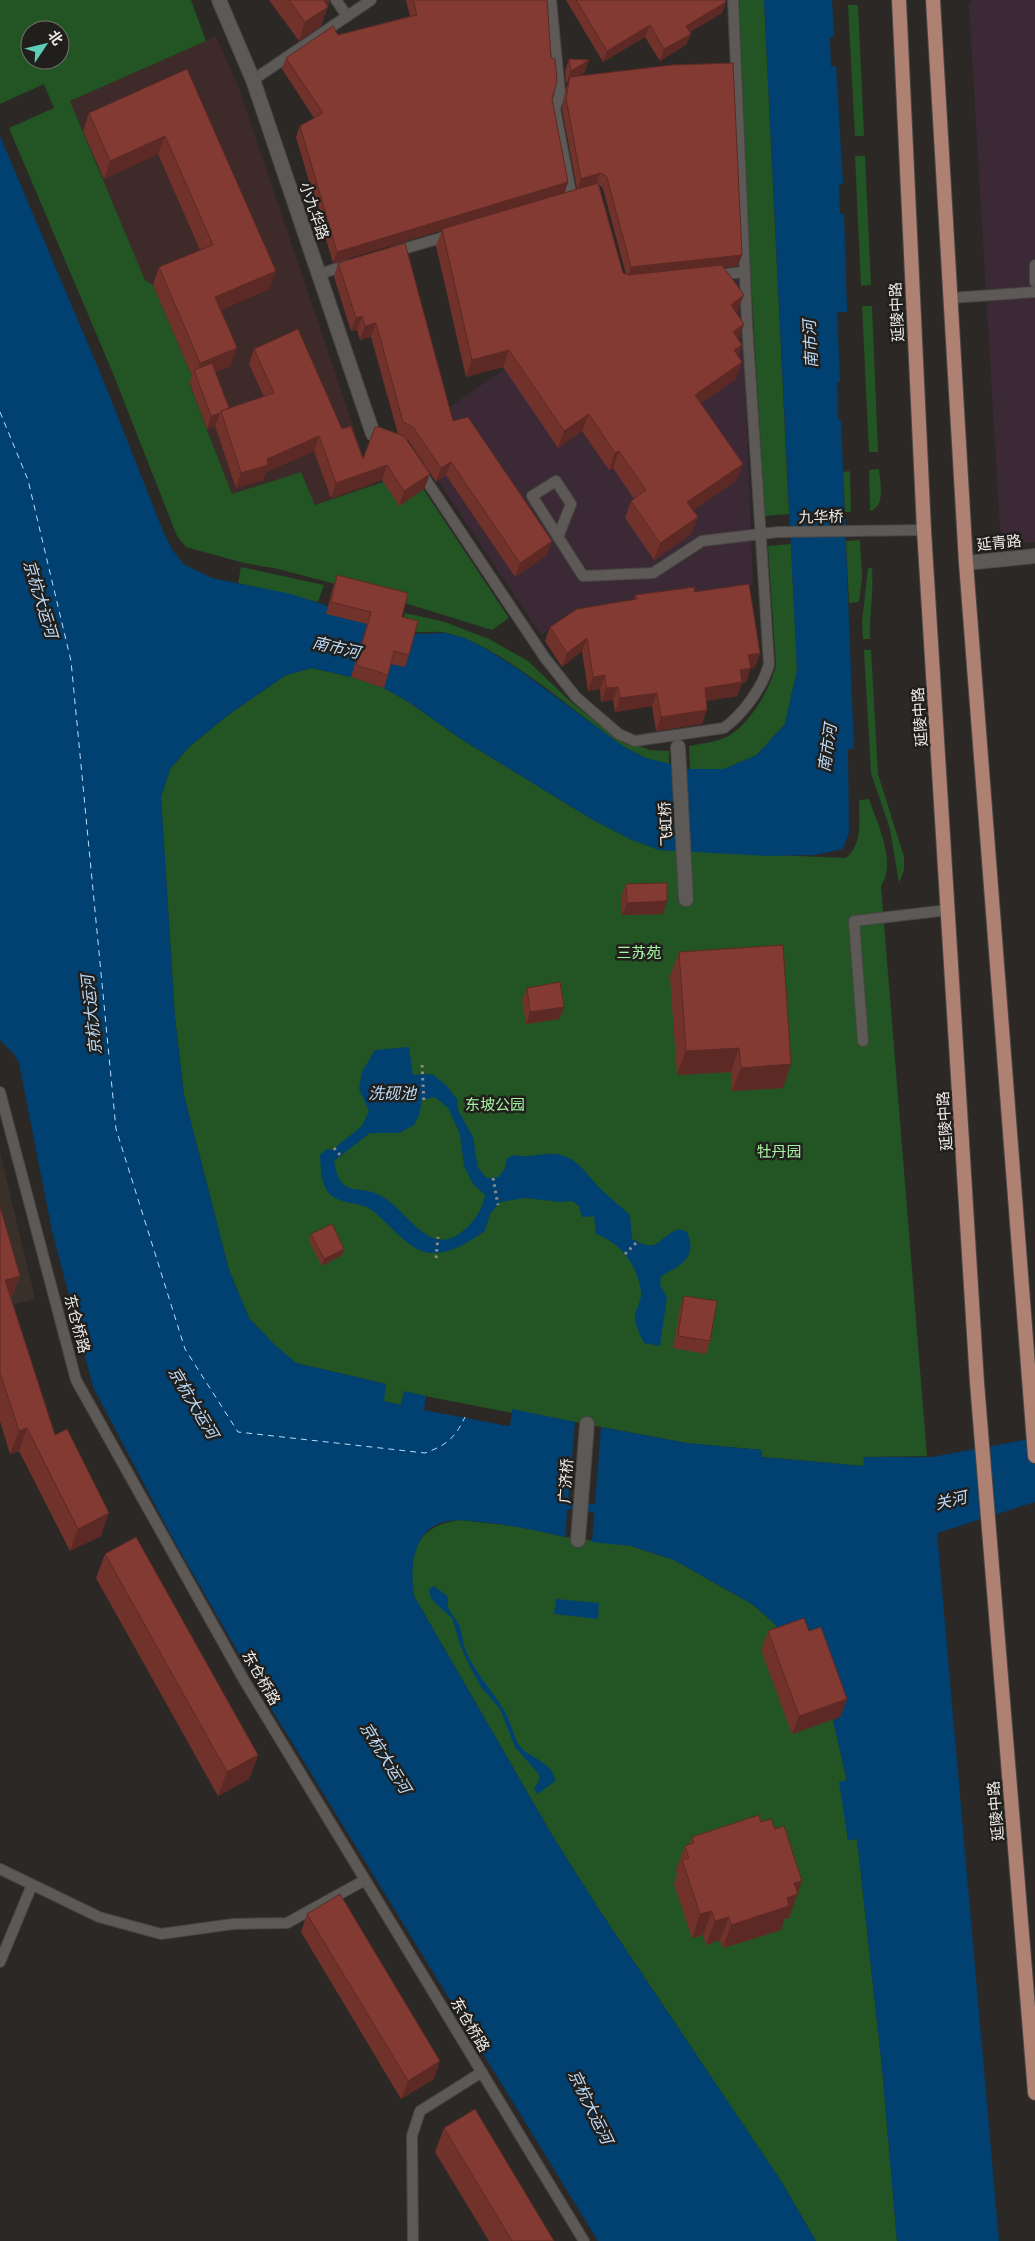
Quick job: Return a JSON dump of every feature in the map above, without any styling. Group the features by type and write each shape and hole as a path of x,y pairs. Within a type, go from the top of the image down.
{"main road":[{"name":"延陵中路","path":"899,0 924,530 981,1431 1035,2093"},
{"path":"933,0 966,563 1031,1369 1031,1421 1035,1456"}],"street":[{"name":"小九华路","path":"219,0 253,80 319,274 377,435"},
{"name":"延青路","path":"966,563 1035,556"},
{"name":"飞虹桥","path":"678,748 686,899"},
{"name":"广济桥","path":"578,1540 587,1424"}],"lane":[{"path":"336,0 347,16"},
{"path":"253,80 371,0"},
{"path":"551,0 560,93 555,110 571,199"},
{"path":"413,460 545,658 576,697 619,734 636,741 724,728 736,719 766,676 769,664 745,272 733,0"},
{"path":"384,254 459,232"},
{"path":"319,274 356,263"},
{"path":"1035,265 1035,282"},
{"path":"707,276 745,272"},
{"path":"950,298 1035,292"},
{"path":"556,481 571,504 558,537 532,496 556,481"},
{"name":"九华桥","path":"558,537 583,576 653,573 702,541 778,532 924,530"},
{"path":"862,1041 854,921 948,910"},
{"name":"东仓桥路","path":"0,1092 76,1380 244,1680 584,2241"},
{"path":"0,1870 98,1917 160,1934 233,1924 288,1923 365,1880"},
{"path":"0,1962 32,1885"},
{"path":"413,2241 412,2136 420,2111 482,2072"}],"path":[{"path":"422,1065 424,1104"},
{"path":"334,1148 340,1156"},
{"path":"494,1178 498,1205"},
{"path":"436,1258 438,1237"},
{"path":"625,1254 638,1241"}],"shaded area":[{"path":"973,0 1035,0 1035,542 1015,544 1000,529 969,4"},
{"path":"216,36 239,88 373,485 315,505 301,472 232,494 153,285 145,280 70,101"},
{"path":"741,276 753,585 570,616 541,635 408,436 617,291"},
{"path":"0,1152 35,1299 0,1308"}],"green space":[{"path":"0,0 191,0 206,41 70,101 145,280 153,285 194,381 189,383 232,494 301,472 315,505 383,482 424,490 509,618 492,630 385,597 186,547 177,536 112,371 9,128 54,108 44,84 0,104"},
{"path":"739,0 764,0 789,514 765,516 750,263"},
{"path":"848,5 858,5 864,136 855,136"},
{"path":"855,156 865,156 871,285 861,286"},
{"path":"862,306 872,306 878,452 869,452"},
{"path":"879,469 880,499 875,508 870,511 869,470"},
{"path":"850,471 851,512 845,512 843,472"},
{"path":"860,540 862,577 859,602 849,603 846,541"},
{"path":"791,544 797,670 785,724 757,755 724,769 690,770 689,746 717,740 733,733 754,712 770,683 776,665 768,546"},
{"path":"241,567 324,585 318,602 238,583"},
{"path":"868,568 872,568 870,639 863,639 862,622"},
{"path":"405,613 445,622 489,639 528,661 570,701 610,733 649,750 669,751 669,766 646,758 624,747 538,682 492,652 447,633 401,631"},
{"path":"864,650 871,650 878,774 904,857 904,870 899,883 890,829 871,773"},
{"name":"东坡公园","path":"312,668 351,677 384,688 410,703 461,739 593,820 630,839 659,850 846,858 858,839 859,800 869,799 881,831 886,854 887,866 881,886 927,1456 864,1457 864,1466 761,1457 762,1450 686,1443 512,1410 512,1413 404,1392 401,1405 383,1401 386,1384 296,1363 275,1346 249,1318 229,1270 184,1095 175,1018 161,797 170,769 189,747 228,715 286,675"},
{"path":"461,1520 528,1528 565,1537 631,1546 674,1560 752,1604 775,1624 840,1717 833,1720 847,1781 840,1782 848,1840 857,1839 882,2067 897,2241 816,2241 781,2181 600,1911 552,1835 414,1596 412,1567 418,1544 424,1535 433,1528"}],"water":[{"path":"764,0 832,0 834,37 830,38 831,67 836,66 843,184 839,184 840,213 844,214 847,312 837,312 840,382 837,382 838,419 841,420 854,749 848,749 849,833 843,849 815,855 767,856 659,850 630,839 593,820 461,739 410,703 384,688 351,677 312,668 286,675 228,715 189,747 170,769 161,797 175,1018 184,1095 229,1270 249,1318 275,1345 296,1363 386,1384 384,1401 401,1405 404,1391 426,1396 425,1410 509,1426 512,1409 575,1422 565,1537 528,1529 461,1520 444,1522 433,1526 419,1542 413,1563 414,1596 552,1835 600,1911 781,2181 816,2241 598,2241 258,1687 173,1539 93,1387 52,1231 19,1063 14,1054 0,1040 0,136 104,382 163,531 173,551 185,565 212,578 291,594 414,634 446,633 465,638 518,669 624,747 646,758 690,769 724,769 757,755 785,724 797,670"},
{"name":"洗砚池","path":"409,1047 413,1075 432,1074 445,1084 457,1099 458,1110 473,1137 478,1168 487,1178 499,1177 505,1168 507,1158 515,1155 561,1155 576,1163 630,1215 632,1239 653,1245 679,1229 687,1232 690,1248 686,1260 661,1276 660,1285 667,1297 660,1346 644,1343 636,1326 635,1314 641,1292 632,1264 613,1243 596,1234 594,1216 582,1217 579,1206 572,1201 561,1202 525,1198 500,1202 490,1214 485,1231 467,1243 453,1249 432,1253 423,1252 415,1248 370,1209 337,1199 328,1192 322,1179 320,1155 327,1149 332,1150 362,1126 369,1111 359,1089 362,1072 375,1050","holes":["435,1097 448,1108 460,1134 464,1166 473,1184 485,1195 480,1210 468,1227 452,1238 441,1240 421,1231 383,1197 346,1186 341,1182 337,1174 334,1161 370,1133 399,1133 414,1125 419,1115 422,1100"]},
{"name":"关河","path":"601,1427 686,1443 762,1450 762,1457 863,1466 864,1457 932,1457 1035,1438 1035,1502 937,1533 999,2241 897,2241 882,2067 857,1839 848,1840 839,1782 847,1780 833,1721 840,1716 775,1624 752,1604 674,1560 631,1546 592,1542"},
{"path":"434,1586 447,1596 448,1607 459,1624 469,1658 505,1711 519,1745 523,1750 546,1765 554,1775 555,1781 538,1794 534,1789 540,1779 538,1773 515,1747 500,1709 481,1687 461,1647 452,1618 430,1596 429,1589"},
{"path":"556,1599 599,1603 598,1619 554,1614"}],"pier":[{"path":"426,1396 428,1396 427,1408 508,1423 509,1413 512,1413 510,1426 424,1410"}],"building":[{"path":"289,0 325,0 328,7 305,22"},
{"path":"413,0 547,0 551,58 555,59 557,81 552,99 568,182 337,252 300,126 323,113 286,58 333,26 338,35 417,15"},
{"path":"576,0 725,0 726,2 686,26 691,34 664,49 650,25 607,51"},
{"path":"569,59 589,60 571,71"},
{"path":"733,63 742,255 631,267 607,178 600,173 581,179 566,98 570,77 672,65"},
{"path":"187,69 276,271 215,297 237,348 200,363 159,267 213,245 165,136 110,161 89,113"},
{"path":"598,183 623,273 629,275 722,265 744,295 731,305 744,324 733,332 742,345 734,350 742,362 695,395 743,464 687,502 698,517 660,543 631,501 646,490 619,451 615,453 589,414 564,431 509,350 472,360 442,229"},
{"path":"405,243 453,421 468,417 552,541 520,563 451,462 441,468 413,427 403,422 376,323 365,326 362,316 356,318 338,263"},
{"path":"298,329 342,429 351,426 363,459 375,427 379,427 404,436 430,474 404,491 387,465 336,483 319,436 267,459 268,465 241,473 221,411 274,393 254,349"},
{"path":"212,363 229,408 211,416 194,370"},
{"path":"337,575 408,593 402,617 418,621 409,655 394,651 388,675 356,665 371,612 331,602"},
{"path":"749,584 760,653 748,655 751,668 740,670 742,682 705,688 707,710 661,717 657,693 620,698 618,687 606,688 605,675 593,677 587,638 567,653 550,627 577,609 637,599 635,595 695,587 694,592"},
{"path":"667,883 667,901 627,903 626,884"},
{"path":"783,945 791,1064 741,1068 739,1048 686,1051 679,952"},
{"path":"560,982 564,1007 530,1012 527,988"},
{"path":"0,1206 20,1276 5,1280 55,1435 67,1429 109,1513 78,1529 27,1428 19,1431 0,1373"},
{"path":"332,1224 344,1249 324,1259 311,1234"},
{"path":"684,1296 717,1301 710,1341 678,1336"},
{"path":"136,1537 258,1755 227,1772 105,1554"},
{"path":"804,1618 809,1631 821,1627 847,1699 799,1716 768,1631"},
{"path":"759,1815 761,1822 771,1819 775,1829 784,1826 802,1881 794,1883 798,1894 787,1898 789,1906 731,1925 729,1917 715,1921 712,1911 700,1914 682,1860 689,1858 685,1846 694,1843 692,1837"},
{"path":"340,1894 440,2061 408,2081 307,1914"},
{"path":"475,2109 554,2241 512,2241 444,2128"}],"waterway":[{"path":"559,1504 604,1509"}],"ferry route":[{"path":"0,412 28,480 71,661 116,1129 185,1349 238,1432 425,1453 450,1440 465,1417"}],"water label":[{"name":"南市河","path":"811,344"},
{"name":"京杭大运河","path":"40,599"},
{"name":"南市河","path":"336,648"},
{"name":"南市河","path":"828,748"},
{"name":"京杭大运河","path":"92,1015"},
{"name":"京杭大运河","path":"193,1403"},
{"name":"京杭大运河","path":"385,1758"},
{"name":"京杭大运河","path":"590,2107"}],"park label":[{"name":"三苏苑","path":"639,953"},
{"name":"牡丹园","path":"779,1152"}]}
